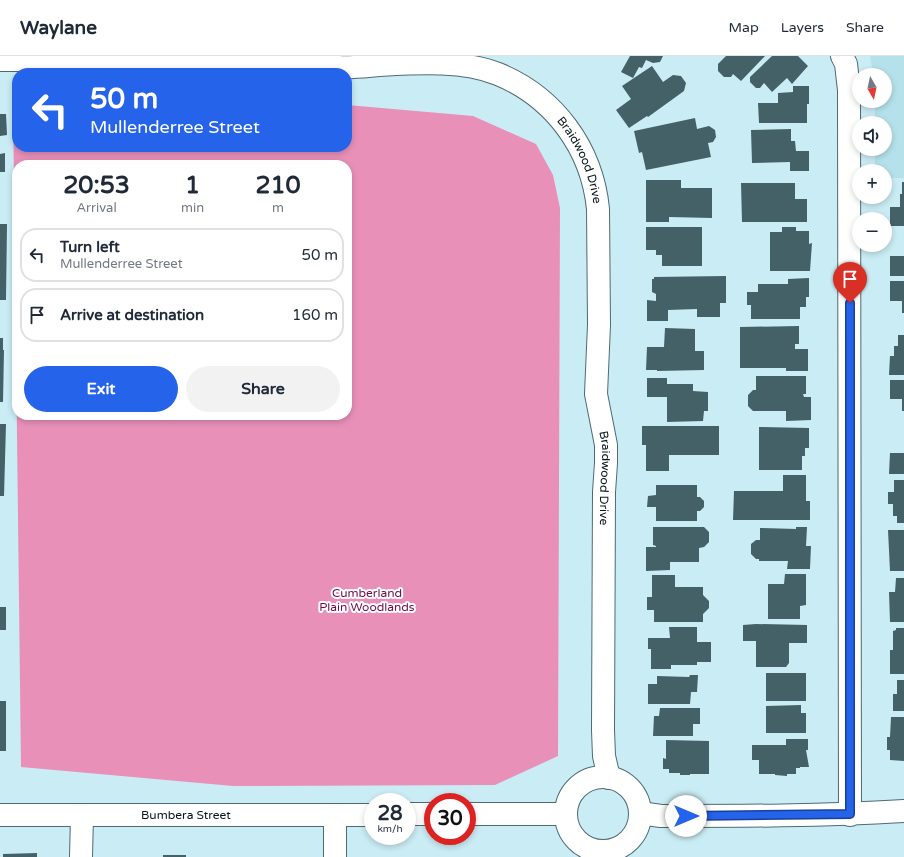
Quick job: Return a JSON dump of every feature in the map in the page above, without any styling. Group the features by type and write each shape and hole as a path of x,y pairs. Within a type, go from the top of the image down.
{"street":[{"path":"842,56 846,64 849,90 850,814"},
{"name":"Braidwood Drive","path":"0,60 140,58 249,60 296,58 339,67 404,64 449,64 480,69 497,74 525,88 553,110 574,136 588,164 595,188 598,209 599,353 596,385 597,403 606,445 604,513 603,730 604,756 609,778"},
{"path":"598,777 609,778 621,782 631,790 637,801 640,813 638,825 632,836 624,844 601,854 590,849 576,839 567,825 567,804 572,794 579,786 588,780 598,777"},
{"path":"640,813 660,816 850,814 904,811"},
{"path":"476,814 566,814"},
{"name":"Bumbera Street","path":"0,815 364,815"},
{"path":"81,857 82,815"},
{"path":"335,815 335,857"}],"shaded area":[{"path":"870,56 904,56 904,178 892,178 892,164 875,164 875,156 892,156 892,116 875,116 875,108 892,108 892,68 872,68"}],"green space":[{"name":"Cumberland Plain Woodlands","path":"352,105 473,116 536,144 553,175 560,208 558,756 495,785 233,786 21,767 17,420 352,420 352,160 14,160 14,152 352,152"}],"building":[{"path":"630,56 663,56 660,62 653,63 646,60 642,68 639,67 633,78 621,72"},
{"path":"726,56 765,56 741,81 733,74 731,77 724,77 718,71 718,64"},
{"path":"772,56 798,56 808,66 792,84 787,78 772,92 764,83 760,88 756,88 750,82 750,77"},
{"path":"652,66 663,82 673,75 681,76 686,83 684,91 648,117 647,116 629,128 616,110 631,99 622,86"},
{"path":"793,86 809,86 807,123 759,123 758,103 778,103 778,93 793,92"},
{"path":"0,114 6,114 7,135 0,136"},
{"path":"695,118 697,129 709,126 715,130 716,137 713,142 708,143 711,157 646,170 642,152 639,153 634,131"},
{"path":"791,129 791,141 795,141 796,151 809,151 809,171 790,171 790,162 752,163 751,130"},
{"path":"5,153 5,172 0,172 0,154"},
{"path":"646,180 681,180 681,188 712,188 712,218 669,217 669,222 646,222"},
{"path":"902,182 904,182 904,226 892,226 892,212 890,212 890,207 900,207 900,194 902,194"},
{"path":"741,183 795,183 795,199 807,199 807,222 742,222"},
{"path":"0,224 7,224 6,300 0,300"},
{"path":"646,227 702,227 702,266 662,266 662,255 656,255 656,250 646,250"},
{"path":"782,227 796,227 796,231 809,231 809,244 812,243 810,271 770,271 770,232 782,232"},
{"path":"890,256 904,256 904,276 890,276"},
{"path":"726,276 726,303 720,303 720,317 697,317 697,309 668,310 668,321 647,321 647,300 656,301 656,294 652,292 652,279 654,279 654,277"},
{"path":"809,278 809,297 806,297 806,307 800,307 800,319 751,319 751,305 747,305 747,292 758,292 758,284 788,284 788,279"},
{"path":"890,281 904,281 904,313 902,313 902,301 890,301"},
{"path":"799,326 799,344 795,344 795,349 808,349 808,371 786,371 786,368 740,368 740,327"},
{"path":"665,328 695,329 695,351 704,351 704,370 646,370 647,347 664,347"},
{"path":"898,335 904,335 904,375 889,375 890,356 894,356 894,346 898,346"},
{"path":"0,338 3,338 4,350 3,402 0,402"},
{"path":"756,376 806,376 806,394 803,394 804,397 811,397 811,420 786,421 786,411 753,411 748,406 748,395 753,390 756,390"},
{"path":"647,378 667,378 667,384 693,384 693,391 708,392 708,411 704,411 703,421 667,422 667,397 647,397"},
{"path":"890,380 904,380 904,411 902,411 902,399 890,399"},
{"path":"0,424 6,424 4,496 0,496"},
{"path":"642,426 719,426 719,455 669,455 669,471 646,471 646,445 642,445"},
{"path":"759,427 809,428 809,448 805,448 805,456 802,456 802,470 759,470"},
{"path":"890,453 904,453 904,474 889,474"},
{"path":"783,475 806,475 806,501 810,501 810,520 733,520 734,491 783,491"},
{"path":"894,480 904,480 904,523 897,523 897,516 893,516 893,504 888,504 888,492 894,492"},
{"path":"656,485 697,485 697,497 700,497 704,501 704,507 700,511 697,511 697,521 656,521 656,507 647,507 648,496 656,495"},
{"path":"653,527 704,527 709,532 709,542 704,547 699,548 699,562 670,562 670,570 646,571 646,547 656,547 653,545"},
{"path":"796,527 807,527 806,546 811,546 810,569 787,569 788,561 759,561 759,559 756,559 751,554 751,544 756,540 760,540 760,528 796,529"},
{"path":"888,530 904,530 904,571 890,571"},
{"path":"785,574 806,574 806,605 800,606 800,619 768,619 768,584 784,584"},
{"path":"652,575 675,575 675,587 703,587 703,595 709,601 709,608 703,614 703,622 654,622 654,610 647,610 647,597 652,597"},
{"path":"896,578 904,578 904,622 890,622 889,592 895,592"},
{"path":"0,607 6,607 6,630 0,630"},
{"path":"743,625 807,625 807,643 789,643 789,663 786,667 756,667 756,641 743,641"},
{"path":"669,627 697,627 697,642 711,642 711,662 697,662 697,665 671,665 671,669 651,669 651,649 648,649 648,638 670,638"},
{"path":"896,628 904,628 904,674 890,674 890,650 893,650 893,631 896,630"},
{"path":"766,673 806,673 806,701 766,701"},
{"path":"690,675 698,675 697,692 691,692 690,704 648,704 648,684 657,684 657,676 689,677"},
{"path":"897,680 904,680 904,711 893,711 893,694 897,694"},
{"path":"0,701 6,701 6,751 0,751"},
{"path":"801,705 801,713 806,713 806,733 766,733 766,706"},
{"path":"660,708 700,708 700,724 693,724 693,736 653,736 654,716 659,716"},
{"path":"891,717 904,717 904,761 890,760 890,750 887,750 887,737 890,737"},
{"path":"786,739 808,739 808,750 806,750 809,767 796,768 796,774 787,774 787,776 759,774 759,760 752,760 752,745 786,745"},
{"path":"666,740 709,741 709,774 680,775 680,773 669,773 669,769 663,769 663,758 666,759"},
{"path":"37,853 37,857 3,857 3,854"},
{"path":"163,855 186,855 186,857 163,857"}],"route":[{"path":"686,816 792,816 850,814 850,303"}]}
